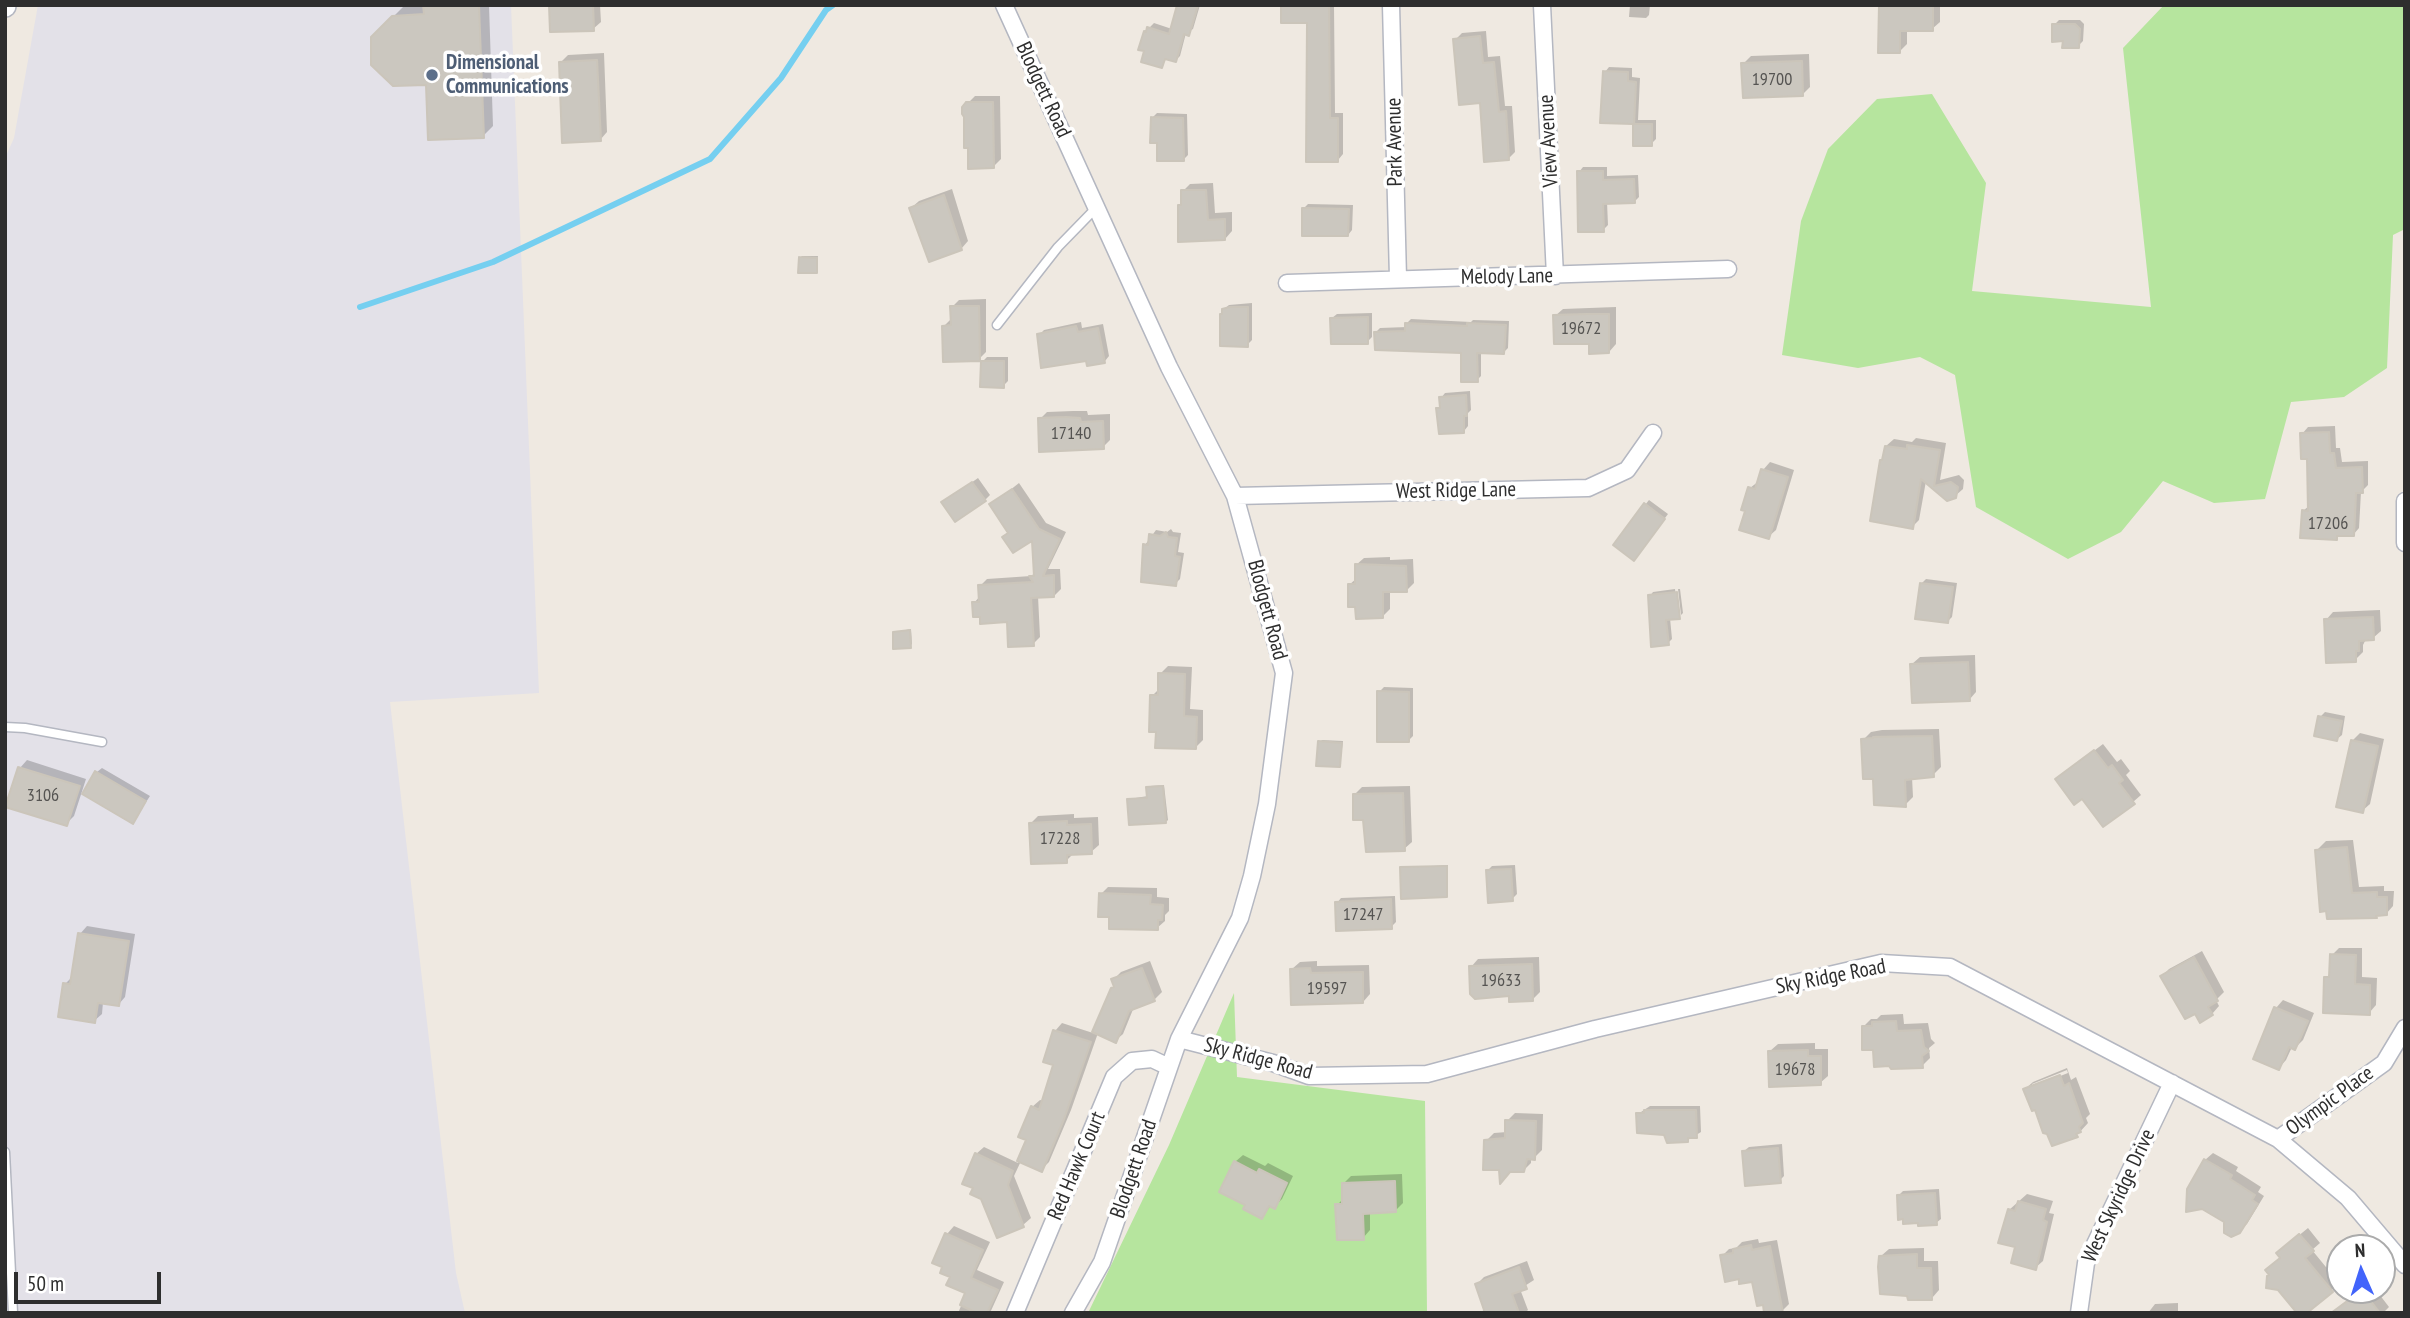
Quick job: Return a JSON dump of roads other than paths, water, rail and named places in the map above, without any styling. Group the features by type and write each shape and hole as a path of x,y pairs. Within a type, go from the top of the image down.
{"street":[{"name":"Blodgett Road","path":"1004,5 1169,367 1235,496 1284,673 1267,804 1240,918 1179,1039 1102,1262 1073,1313"},
{"name":"Park Avenue","path":"1391,5 1398,278"},
{"name":"View Avenue","path":"1542,5 1556,276"},
{"name":"Melody Lane","path":"1287,283 1728,269"},
{"name":"West Ridge Lane","path":"1235,496 1588,488 1627,470 1653,433"},
{"path":"2405,501 2405,543"},
{"name":"Sky Ridge Road","path":"1179,1039 1273,1063 1309,1076 1427,1074 1595,1029 1881,963 1950,967 2278,1139 2348,1198 2405,1265"},
{"name":"Olympic Place","path":"2278,1139 2384,1063 2405,1028"},
{"name":"Red Hawk Court","path":"1015,1313 1114,1077 1132,1062 1152,1059 1169,1067"},
{"name":"West Skyridge Drive","path":"2079,1313 2086,1263 2172,1083"}],"lane":[{"path":"996,325 1058,247 1096,208"},
{"path":"5,727 25,727 102,742"},
{"path":"5,1152 13,1313"}],"waterway":[{"path":"360,307 493,262 710,159 781,78 826,10 833,5"}],"place":[{"name":"Dimensional Communications","path":"432,75"}]}
